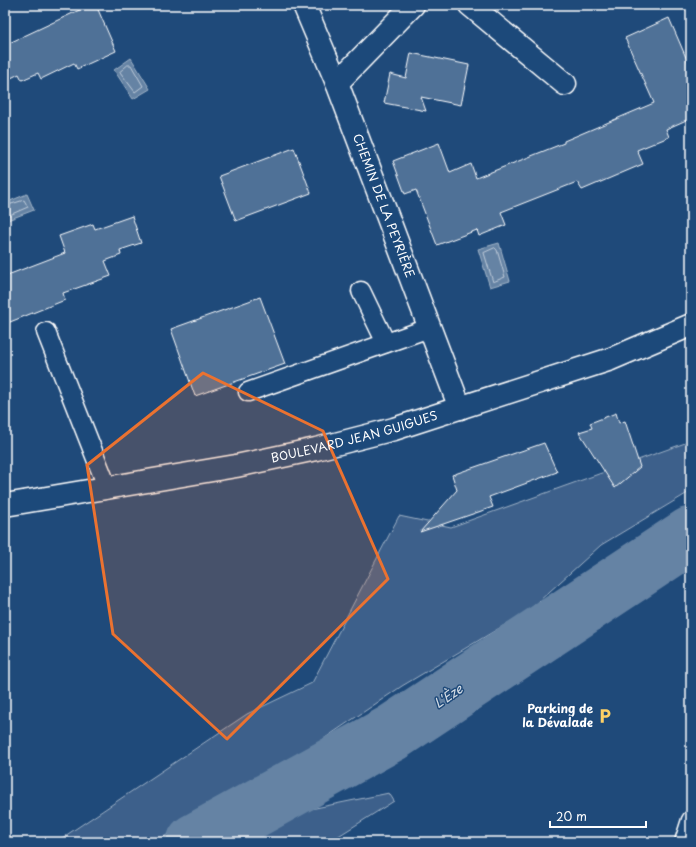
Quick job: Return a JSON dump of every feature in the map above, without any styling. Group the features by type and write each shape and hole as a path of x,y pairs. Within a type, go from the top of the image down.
{"main road":[{"name":"CHEMIN DE LA PEYRIÈRE","path":"304,5 337,83 460,408"},
{"path":"337,83 413,5"},
{"path":"470,5 565,84"},
{"name":"BOULEVARD JEAN GUIGUES","path":"5,505 108,489 236,466 316,449 394,429 611,359 691,325"}],"lane":[{"path":"362,291 386,343"},
{"path":"248,392 430,328"},
{"path":"46,332 108,489"},
{"path":"684,842 691,820"}],"highlighted area":[{"path":"203,373 323,431 388,579 227,739 113,634 87,465"}],"shaded area":[{"path":"688,442 691,446 691,491 601,545 528,611 402,686 282,767 155,842 56,842 247,714 312,683 399,516 451,527"},
{"path":"389,793 394,801 329,842 241,842 301,811"}],"water":[{"path":"131,58 150,89 133,99 114,70"},
{"path":"27,194 34,210 5,221 5,203"},
{"path":"499,243 510,281 490,287 478,249"}],"building":[{"path":"90,5 96,5 116,51 77,69 74,63 41,79 38,73 22,80 19,74 5,81 5,45"},
{"path":"669,18 691,69 691,118 666,129 669,137 637,150 643,164 582,190 577,182 501,212 506,225 479,236 477,230 437,245 416,190 405,194 393,161 439,143 450,173 471,164 476,178 564,143 564,141 654,103 625,38"},
{"path":"411,53 469,65 461,105 421,97 426,111 384,103 390,74 406,78"},
{"path":"294,148 311,193 236,221 219,176"},
{"path":"132,216 141,243 120,250 121,255 105,261 111,276 63,293 65,300 5,324 5,276 65,253 59,236 93,224 95,229"},
{"path":"260,297 285,364 195,396 171,329"},
{"path":"616,413 619,423 625,421 640,467 615,488 579,432 592,428 590,423"},
{"path":"544,443 557,472 489,497 493,507 420,532 457,490 452,475"}],"waterway":[{"name":"L'Èze","path":"195,842 392,733 691,535"}],"place":[{"name":"Parking de la Dévalade","path":"605,716"}]}
